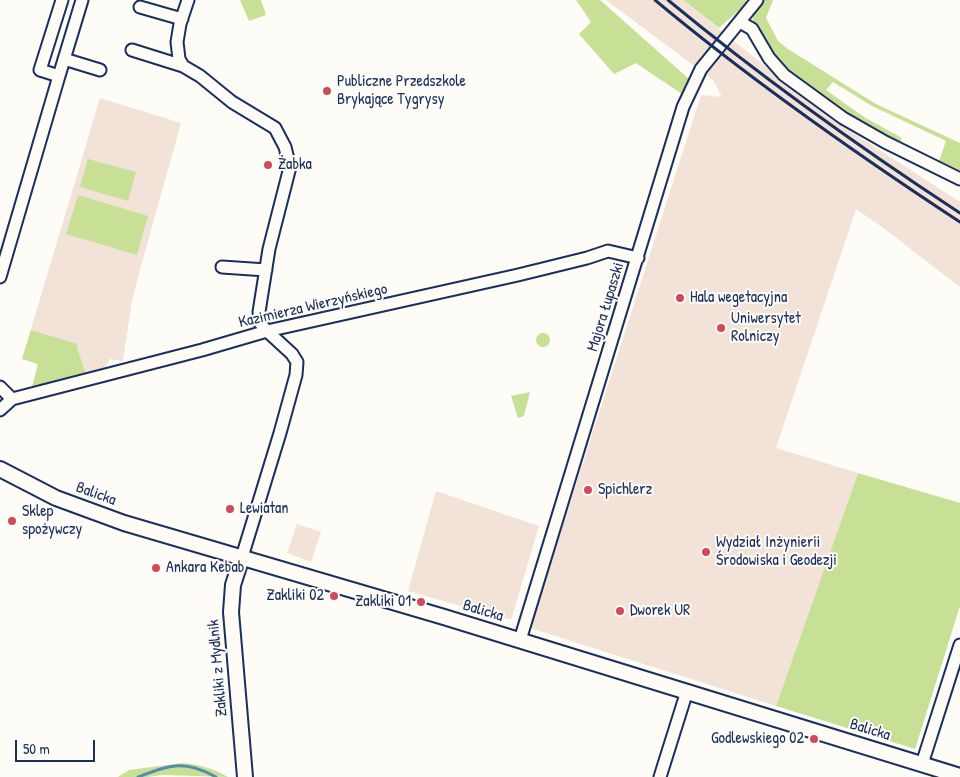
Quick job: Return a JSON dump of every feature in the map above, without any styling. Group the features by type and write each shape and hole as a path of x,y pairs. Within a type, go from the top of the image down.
{"street":[{"path":"59,76 40,70 62,0"},
{"path":"0,277 82,0"},
{"path":"183,66 179,59 177,42 188,0"},
{"name":"Majora Łupaszki","path":"520,640 684,107 701,68 757,0"},
{"path":"140,7 182,19"},
{"path":"740,22 752,29 769,58 784,75 843,118 885,142 960,179"},
{"path":"132,50 183,66 200,76 232,102 270,123 285,146 290,167 269,249 259,312 260,323 292,354 297,362 296,375 242,558"},
{"path":"64,59 100,70"},
{"name":"Kazimierza Wierzyńskiego","path":"0,410 12,399 267,331 518,275 608,251 638,258"},
{"path":"222,267 266,270"},
{"path":"0,387 12,399"},
{"name":"Balicka","path":"0,469 49,495 94,513 520,640 960,776"},
{"name":"Zakliki z Mydlnik","path":"242,558 233,585 231,612 245,777"},
{"path":"922,764 960,646"},
{"path":"660,777 687,692"}],"shaded area":[{"name":"Uniwersytet Rolniczy","path":"606,0 683,0 827,116 960,202 960,287 856,209 776,448 858,473 776,706 530,628 701,95 722,97 713,80"},
{"path":"100,98 181,123 132,301 123,361 110,359 104,370 32,387 38,364 22,359"},
{"path":"436,491 539,526 511,620 408,591"},
{"path":"297,524 321,532 311,562 287,553"}],"green space":[{"path":"240,0 261,0 266,15 249,21"},
{"path":"576,0 600,0 689,79 682,94 636,63 614,74 579,34 591,22"},
{"path":"683,0 744,0 748,2 719,28"},
{"path":"762,0 773,0 766,18 778,41 788,49 876,104 960,143 960,174 938,164 946,141 872,106 833,82 826,90 864,117 902,138 898,145 846,116 776,63 759,35 753,20 753,12"},
{"path":"88,159 136,172 128,201 80,187"},
{"path":"78,195 148,216 137,255 66,234"},
{"path":"31,330 77,344 86,374 32,387 38,364 22,359"},
{"path":"543,333 548,335 550,340 548,345 543,347 538,345 536,340 538,335"},
{"path":"530,392 524,416 518,418 511,396"},
{"path":"858,473 960,503 960,606 915,749 776,706"},
{"path":"183,763 206,767 228,777 162,775 118,777 129,770"}],"waterway":[{"path":"138,777 159,769 177,766 195,768 216,777"}],"railway":[{"path":"655,0 804,116 960,222"},
{"path":"668,0 811,111 960,213"}],"place":[{"name":"Publiczne Przedszkole Brykające Tygrysy","path":"327,91"},
{"name":"Żabka","path":"268,165"},
{"name":"Hala wegetacyjna","path":"680,298"},
{"name":"Uniwersytet Rolniczy","path":"721,328"},
{"name":"Spichlerz","path":"588,490"},
{"name":"Lewiatan","path":"230,509"},
{"name":"Sklep spożywczy","path":"12,521"},
{"name":"Wydział Inżynierii Środowiska i Geodezji","path":"706,552"},
{"name":"Ankara Kebab","path":"156,568"},
{"name":"Zakliki 02","path":"334,596"},
{"name":"Zakliki 01","path":"421,602"},
{"name":"Dworek UR","path":"620,611"},
{"name":"Godlewskiego 02","path":"814,739"}]}
